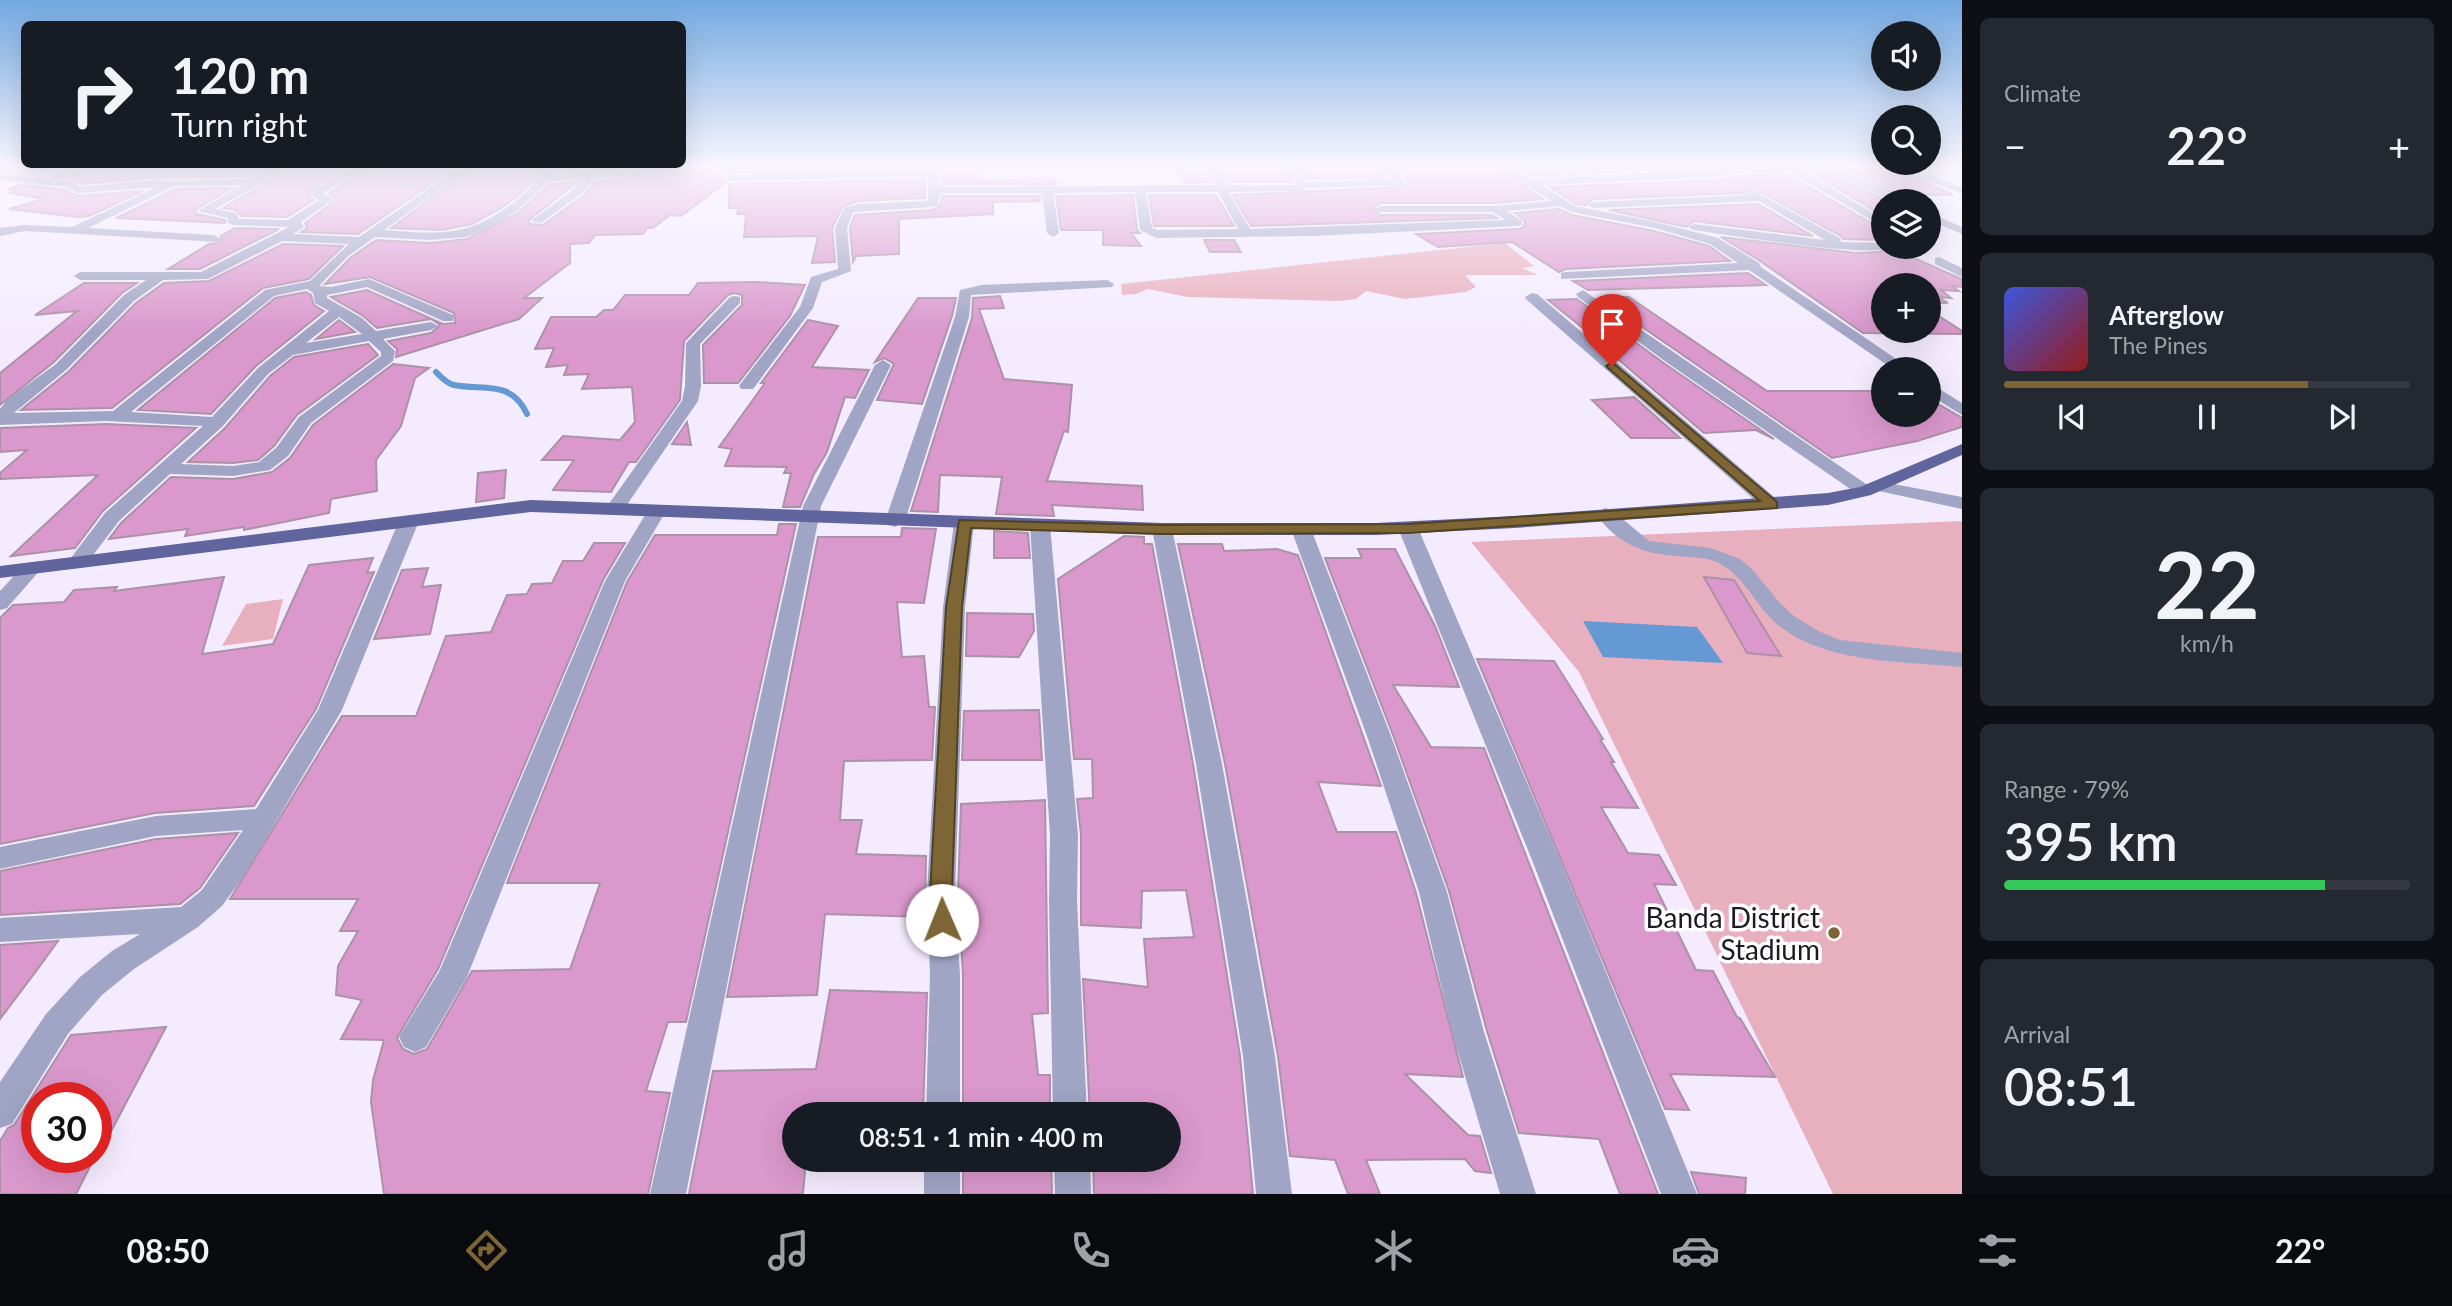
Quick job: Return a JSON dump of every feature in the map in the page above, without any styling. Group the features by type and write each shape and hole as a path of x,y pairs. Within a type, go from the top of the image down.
{"main road":[{"path":"0,572 233,545 511,507 562,505 809,518 1162,529 1408,528 1818,500 1871,488 1962,449"}],"street":[{"path":"73,230 93,221"},
{"path":"80,276 195,277 210,274 299,226 233,221"},
{"path":"290,224 295,221"},
{"path":"315,289 341,256 392,221"},
{"path":"280,237 467,233 489,221"},
{"path":"747,386 806,307 812,297 816,280 845,271 841,228 844,221"},
{"path":"1052,221 1053,233"},
{"path":"1145,221 1146,230 1150,232 1246,233 1412,229 1518,223 1514,221"},
{"path":"1239,221 1246,233"},
{"path":"1631,221 1707,238 1755,266 1886,357"},
{"path":"1801,221 1844,246"},
{"path":"1941,221 1962,231"},
{"path":"1656,225 1736,230 1844,246 1871,247"},
{"path":"0,232 24,228 214,239"},
{"path":"1939,261 1962,273"},
{"path":"1566,276 1755,266"},
{"path":"1,419 19,398 61,367 129,298 159,277"},
{"path":"117,416 270,293 282,289 315,289 369,283 448,318"},
{"path":"895,521 962,317 965,293 981,289 1107,285"},
{"path":"164,469 233,471 264,466 282,452 305,420 388,358 388,351 357,321 320,300 315,289"},
{"path":"1583,294 1671,359 1871,488 1962,503"},
{"path":"1532,296 1772,505"},
{"path":"615,508 690,401 693,386 693,343 735,300"},
{"path":"77,563 112,517 217,422 263,371 338,311"},
{"path":"287,351 431,326"},
{"path":"668,1194 812,506 883,365"},
{"path":"1941,396 1962,410"},
{"path":"1,419 117,416 217,422"},
{"path":"415,1037 452,977 615,581 657,511"},
{"path":"1605,514 1642,545 1717,555 1735,564 1771,607 1803,633 1819,641 1837,647 1962,660"},
{"path":"0,1112 57,1024 90,986 123,960 188,919 212,898 233,869 331,710 409,521"},
{"path":"943,1102 945,975 941,893 954,607 964,523"},
{"path":"1040,525 1064,835 1063,901 1070,1102"},
{"path":"1408,528 1570,916 1679,1194"},
{"path":"1162,529 1209,764 1259,1056 1274,1194"},
{"path":"1301,529 1379,736 1433,892 1468,1032 1518,1194"},
{"path":"0,604 32,568"},
{"path":"0,858 156,826 264,818"},
{"path":"0,930 188,919"},
{"path":"942,1172 942,1194"},
{"path":"1072,1172 1073,1194"}],"shaded area":[{"path":"1505,243 1534,266 1522,268 1538,275 1465,275 1476,287 1466,292 1405,299 1366,291 1356,299 1339,301 1188,297 1148,289 1136,294 1122,295 1121,284"},
{"name":"Banda District Stadium","path":"1962,521 1962,1194 1833,1194 1579,672 1471,542"},
{"path":"283,599 273,639 222,646 246,604"}],"water":[{"path":"1583,621 1697,627 1723,663 1603,657"}],"building":[{"path":"175,221 225,221 225,223"},
{"path":"308,221 377,221 358,234 301,232 307,228 305,223"},
{"path":"401,221 478,221 442,230 391,228"},
{"path":"503,221 528,221 530,224 543,225 549,221 663,221 653,228 647,228 643,234 595,235 589,243 570,244 570,263 524,298 542,298 519,319 396,357 397,349 388,341 431,333 440,325 431,319 377,328 363,316 331,297 367,290 443,324 455,323 454,313 370,277 325,284 350,258 376,240 430,243 467,239"},
{"path":"745,221 835,221 832,228 835,262 812,263 818,236 744,237"},
{"path":"853,221 899,221 899,254 856,256 853,262 850,228"},
{"path":"1060,221 1136,221 1140,233 1131,233 1141,246 1103,245 1103,230 1061,230"},
{"path":"1153,221 1231,221 1234,226 1154,226"},
{"path":"1248,221 1413,221 1251,226"},
{"path":"1525,221 1601,221 1709,246 1730,261 1566,269 1559,272 1512,242 1438,247 1416,234 1519,229 1524,227"},
{"path":"1658,221 1787,221 1813,236 1694,221 1686,227"},
{"path":"1813,221 1867,221 1871,223 1871,240 1843,239"},
{"path":"235,228 279,229 200,269 168,269 209,244 220,243 221,236"},
{"path":"1721,237 1856,253 1871,252 1871,259 1916,259 1962,279 1962,287 1952,286 1959,291 1941,290 1941,273 1871,273 1871,333 1863,333"},
{"path":"1204,240 1234,240 1241,252 1210,252"},
{"path":"283,244 343,246 309,279 263,288 112,408 21,410 68,372 136,303 164,283 209,281"},
{"path":"1748,273 1766,285 1588,290 1573,281"},
{"path":"757,282 805,285 790,316 738,383 704,383 703,345 742,305 742,295 734,293 728,295 684,341 680,400 636,462 629,462 611,492 553,490 574,460 542,460 563,436 620,440 635,422 632,387 582,389 589,374 564,375 568,365 546,367 554,348 535,349 551,317 596,317 604,310 613,310 625,295 689,295 698,283"},
{"path":"84,283 137,283 122,293 54,362 0,405 0,373 77,311 35,315"},
{"path":"1941,290 1951,298 1941,297"},
{"path":"306,292 311,295 314,305 324,311 256,366 211,414 138,410 275,298"},
{"path":"1000,296 1004,308 979,309 1004,379 1072,385 1068,432 1064,431 1047,481 1142,486 1143,510 1052,505 1054,516 996,514 1002,477 940,475 938,512 911,511 972,318 973,298"},
{"path":"1629,297 1767,391 1871,391 1871,427 1941,427 1941,406 1962,418 1962,427 1917,441 1832,458 1600,298"},
{"path":"918,298 956,298 922,404 877,400 894,364 884,358 875,362"},
{"path":"1577,299 1774,439 1756,430 1704,433 1612,354 1615,354 1548,300"},
{"path":"1941,317 1962,331 1962,334 1941,334"},
{"path":"339,320 355,332 316,339"},
{"path":"808,320 838,326 812,367 869,370 855,398 845,397 827,452 800,507 783,507 791,473 784,473 787,467 725,466 732,449 719,447 765,383 761,383"},
{"path":"368,344 378,355 297,415 274,446 258,460 233,463 188,462 225,428 270,376 294,357"},
{"path":"393,364 429,368 415,378 401,426 376,460 377,491 331,499 329,513 244,530 244,527 185,536 188,529 109,539 121,523 171,477 233,479 272,472 290,458 313,425"},
{"path":"1634,397 1680,438 1631,438 1592,400"},
{"path":"687,422 691,445 672,444"},
{"path":"106,424 196,428 103,511 75,548 11,556 98,475 0,479 0,473 27,450 0,452 0,428"},
{"path":"506,470 504,498 476,502 478,473"},
{"path":"779,524 796,524 686,1022 668,1022 646,1091 670,1093 648,1194 384,1194 371,1102 373,1080 384,1040 341,1039 362,1000 336,995 338,966 358,931 340,931 358,899 230,899 342,716 416,716 446,636 491,632 507,595 527,594 532,584 552,583 563,561 583,561 594,543 625,543 603,580 438,969 397,1038 403,1049 414,1054 427,1049 472,971 570,969 600,883 507,883 627,582 655,535 777,535"},
{"path":"902,528 936,529 924,603 897,602 902,657 924,656 929,707 935,707 932,760 844,761 840,820 862,820 856,854 926,856 925,917 825,914 817,995 727,997 818,537 901,537"},
{"path":"994,531 1028,533 1030,558 994,558"},
{"path":"1124,536 1144,537 1144,544 1152,544 1193,764 1240,1056 1253,1194 1094,1194 1093,1172 1181,1172 1181,1102 1089,1102 1083,979 1148,987 1144,939 1194,937 1186,890 1142,891 1141,928 1081,925 1081,835 1077,799 1093,798 1092,759 1074,759 1058,579"},
{"path":"1178,544 1222,544 1224,551 1277,549 1298,555 1381,786 1318,782 1337,832 1396,832 1416,893 1463,1077 1405,1074 1468,1135 1480,1136 1491,1173 1475,1171 1465,1159 1366,1160 1380,1194 1348,1194 1335,1160 1290,1156 1278,1056 1225,764"},
{"path":"1358,549 1395,549 1435,626 1459,687 1393,685 1431,747 1484,748 1658,1194 1620,1194 1599,1139 1519,1133 1487,1031 1449,891 1325,558 1362,558"},
{"path":"373,558 367,573 374,572 316,709 254,806 155,813 0,844 0,618 13,605 64,602 74,590 117,587 114,591 224,577 202,654 273,644 309,565"},
{"path":"428,568 422,587 441,585 430,634 374,639 402,570"},
{"path":"1704,577 1734,580 1781,656 1747,653"},
{"path":"967,613 1033,614 1034,631 1019,657 966,656"},
{"path":"1477,659 1554,661 1603,739 1600,739 1614,762 1611,762 1638,808 1601,807 1628,853 1659,855 1676,885 1654,884 1696,970 1713,971 1737,1017 1775,1077 1670,1074 1689,1110 1665,1109"},
{"path":"1039,710 1042,760 962,760 964,711"},
{"path":"1045,800 1048,1013 1032,1014 1038,1075 1050,1075 1050,1102 963,1102 963,975 958,893 961,804"},
{"path":"238,833 200,888 180,904 0,915 0,871 156,839"},
{"path":"58,941 37,970 0,1019 0,945"},
{"path":"830,990 927,993 923,1102 782,1102 782,1172 805,1172 803,1194 689,1194 713,1071 816,1069"},
{"path":"166,1027 112,1130 112,1082 41,1082 71,1035"},
{"path":"21,1114 21,1173 87,1173 76,1194 0,1194 0,1141 8,1128 14,1125"},
{"path":"963,1172 1051,1172 1052,1194 963,1194"},
{"path":"1691,1172 1746,1178 1745,1194 1699,1194"}],"waterway":[{"path":"436,372 451,384 505,391 520,403 527,414"}],"place":[{"name":"Banda District Stadium","path":"1834,933"}],"route":[{"path":"942,920 954,607 964,523 1162,529 1408,528 1772,505 1612,366"}]}
